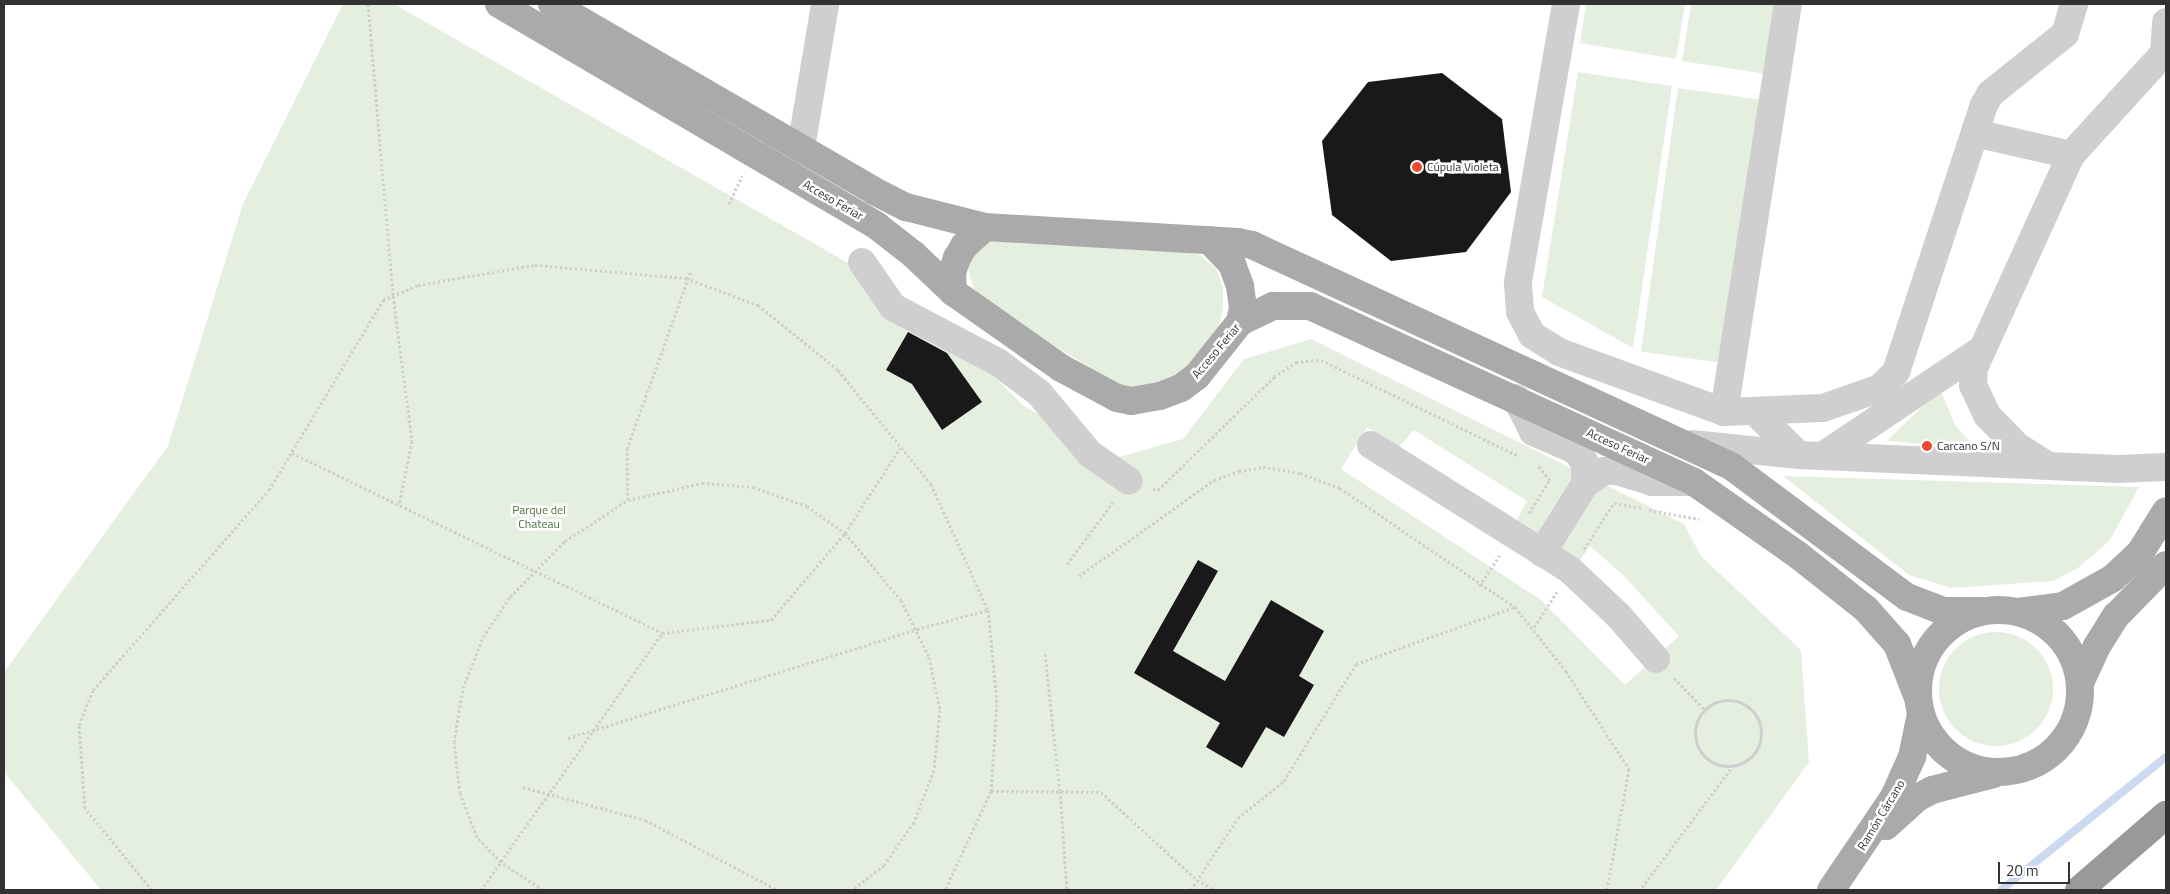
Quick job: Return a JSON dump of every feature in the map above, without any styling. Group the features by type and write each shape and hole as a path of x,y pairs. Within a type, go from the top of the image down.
{"highway":[{"path":"2078,890 2166,815"}],"main road":[{"name":"Acceso Feriar","path":"499,4 877,226 913,254 953,292 1062,368 1117,398 1131,401 1160,396 1197,376 1240,322 1273,306 1310,306 1516,398 1694,482 1798,555 1866,609 1897,644 1919,706"},
{"path":"552,4 874,191 906,207 985,227 1209,240 1252,246 1731,466 1767,490 1908,597 1944,611 2018,612 2063,606 2113,578 2140,553 2166,511"},
{"path":"953,292 952,273 957,258 964,246 985,227"},
{"path":"1209,240 1229,260 1240,286 1243,308 1240,322"},
{"path":"1981,611 1946,628 1933,642 1918,678 1919,706 1939,746 1953,758 1987,771 2005,772 2036,763 2061,743 2076,715 2080,683 2097,646 2116,616 2166,565"},
{"path":"2018,612 2037,619 2053,630 2075,663 2080,683"},
{"name":"Ramón Cárcano","path":"1831,890 1856,857 1905,775 1918,738 1919,706"},
{"name":"Ramón Cárcano","path":"1856,857 1917,798 1950,784 2005,772"}],"street":[{"path":"801,148 825,4"},
{"path":"1566,4 1518,283 1520,312 1532,335 1559,352 1724,412 1823,408 1880,388 1896,372 1975,133 1990,94 2065,34 2074,4"},
{"path":"1724,412 1788,4"},
{"path":"2047,466 2018,447 1987,415 1973,385 1978,352 2071,155 2164,53 2166,22"},
{"path":"1975,133 2071,155"},
{"path":"862,262 893,307 999,363 1039,393 1090,454 1129,481"},
{"path":"1811,455 1978,352"},
{"path":"1516,398 1533,432 1575,450 1584,463 1585,484"},
{"path":"1754,411 1811,455"},
{"path":"1679,442 1811,455 2118,469 2166,467"},
{"path":"1371,444 1570,570 1618,615 1656,659"},
{"path":"1542,553 1585,484 1604,471 1617,470 1652,482 1694,482"}],"path":[{"path":"368,4 393,296 412,441 399,505"},
{"path":"152,890 85,808 79,725 93,690 270,490 383,300 418,284 534,265 686,278 758,305 838,370 931,484 988,610 997,704 991,791 945,890"},
{"path":"628,500 627,449 686,278 691,270"},
{"path":"1067,564 1129,481 1158,490 1274,377 1296,362 1321,360 1524,458"},
{"path":"292,453 662,633 771,620 845,533 900,448"},
{"path":"1479,586 1550,480 1541,466 1533,462"},
{"path":"1079,576 1214,480 1263,467 1300,474 1340,488 1479,586 1515,607 1534,628 1629,770 1607,890"},
{"path":"543,890 501,862 477,837 460,793 454,742 463,688 483,637 510,597 534,570 565,541 628,500 702,483 754,486 807,506 845,533 875,565 901,600 930,657 940,710 934,770 914,822 884,864 852,890"},
{"path":"1534,628 1614,503 1705,519"},
{"path":"1191,890 1238,818 1284,781 1356,664 1515,607"},
{"path":"568,738 917,629 988,610"},
{"path":"481,890 662,633"},
{"path":"1045,654 1060,791 1067,890"},
{"path":"1656,659 1704,709"},
{"path":"1642,887 1733,766 1754,754 1761,730 1758,718 1750,708 1727,699 1704,709 1695,727 1698,748 1713,763 1733,766"},
{"path":"1322,719 1326,722"},
{"path":"523,788 646,820 778,890"},
{"path":"991,791 1101,792 1197,880 1214,890"}],"green space":[{"name":"Parque del Chateau","path":"343,4 394,4 864,272 978,361 1024,406 1115,458 1183,439 1244,359 1311,339 1684,524 1701,556 1801,650 1809,762 1716,890 101,890 4,772 4,672 168,446 243,204","holes":["1367,427 1399,447 1414,430 1527,501 1517,520 1578,563 1590,546 1622,574 1679,636 1625,685 1541,600 1341,469"]},
{"path":"1586,4 1685,4 1676,59 1580,43"},
{"path":"1691,4 1790,4 1779,76 1682,61"},
{"path":"1578,72 1672,86 1633,348 1542,297"},
{"path":"1678,88 1772,101 1735,365 1641,351"},
{"path":"990,241 1161,247 1200,255 1216,268 1223,288 1223,308 1217,337 1176,380 1144,391 1123,388 982,301 973,287 968,269 973,253"},
{"path":"1940,389 1955,425 1975,448 1887,441"},
{"path":"1783,476 2139,487 2110,540 2078,568 2053,581 1951,588 1909,575"},
{"path":"1996,632 2018,636 2037,648 2049,667 2053,689 2049,711 2037,730 2018,742 1996,746 1974,742 1955,730 1943,711 1939,689 1943,667 1955,648 1974,636"}],"building":[{"name":"Cúpula Violeta","path":"1442,73 1502,119 1511,192 1466,252 1391,261 1332,215 1322,141 1368,82"},
{"path":"908,332 947,353 982,402 942,430 912,384 886,370"},
{"path":"1198,560 1218,571 1173,651 1225,681 1271,600 1324,631 1299,676 1314,685 1284,737 1266,727 1242,768 1206,747 1220,723 1134,673"}],"waterway":[{"path":"2001,890 2166,757"}],"place":[{"name":"Cúpula Violeta","path":"1417,167"},
{"name":"Carcano S/N","path":"1927,446"}]}
